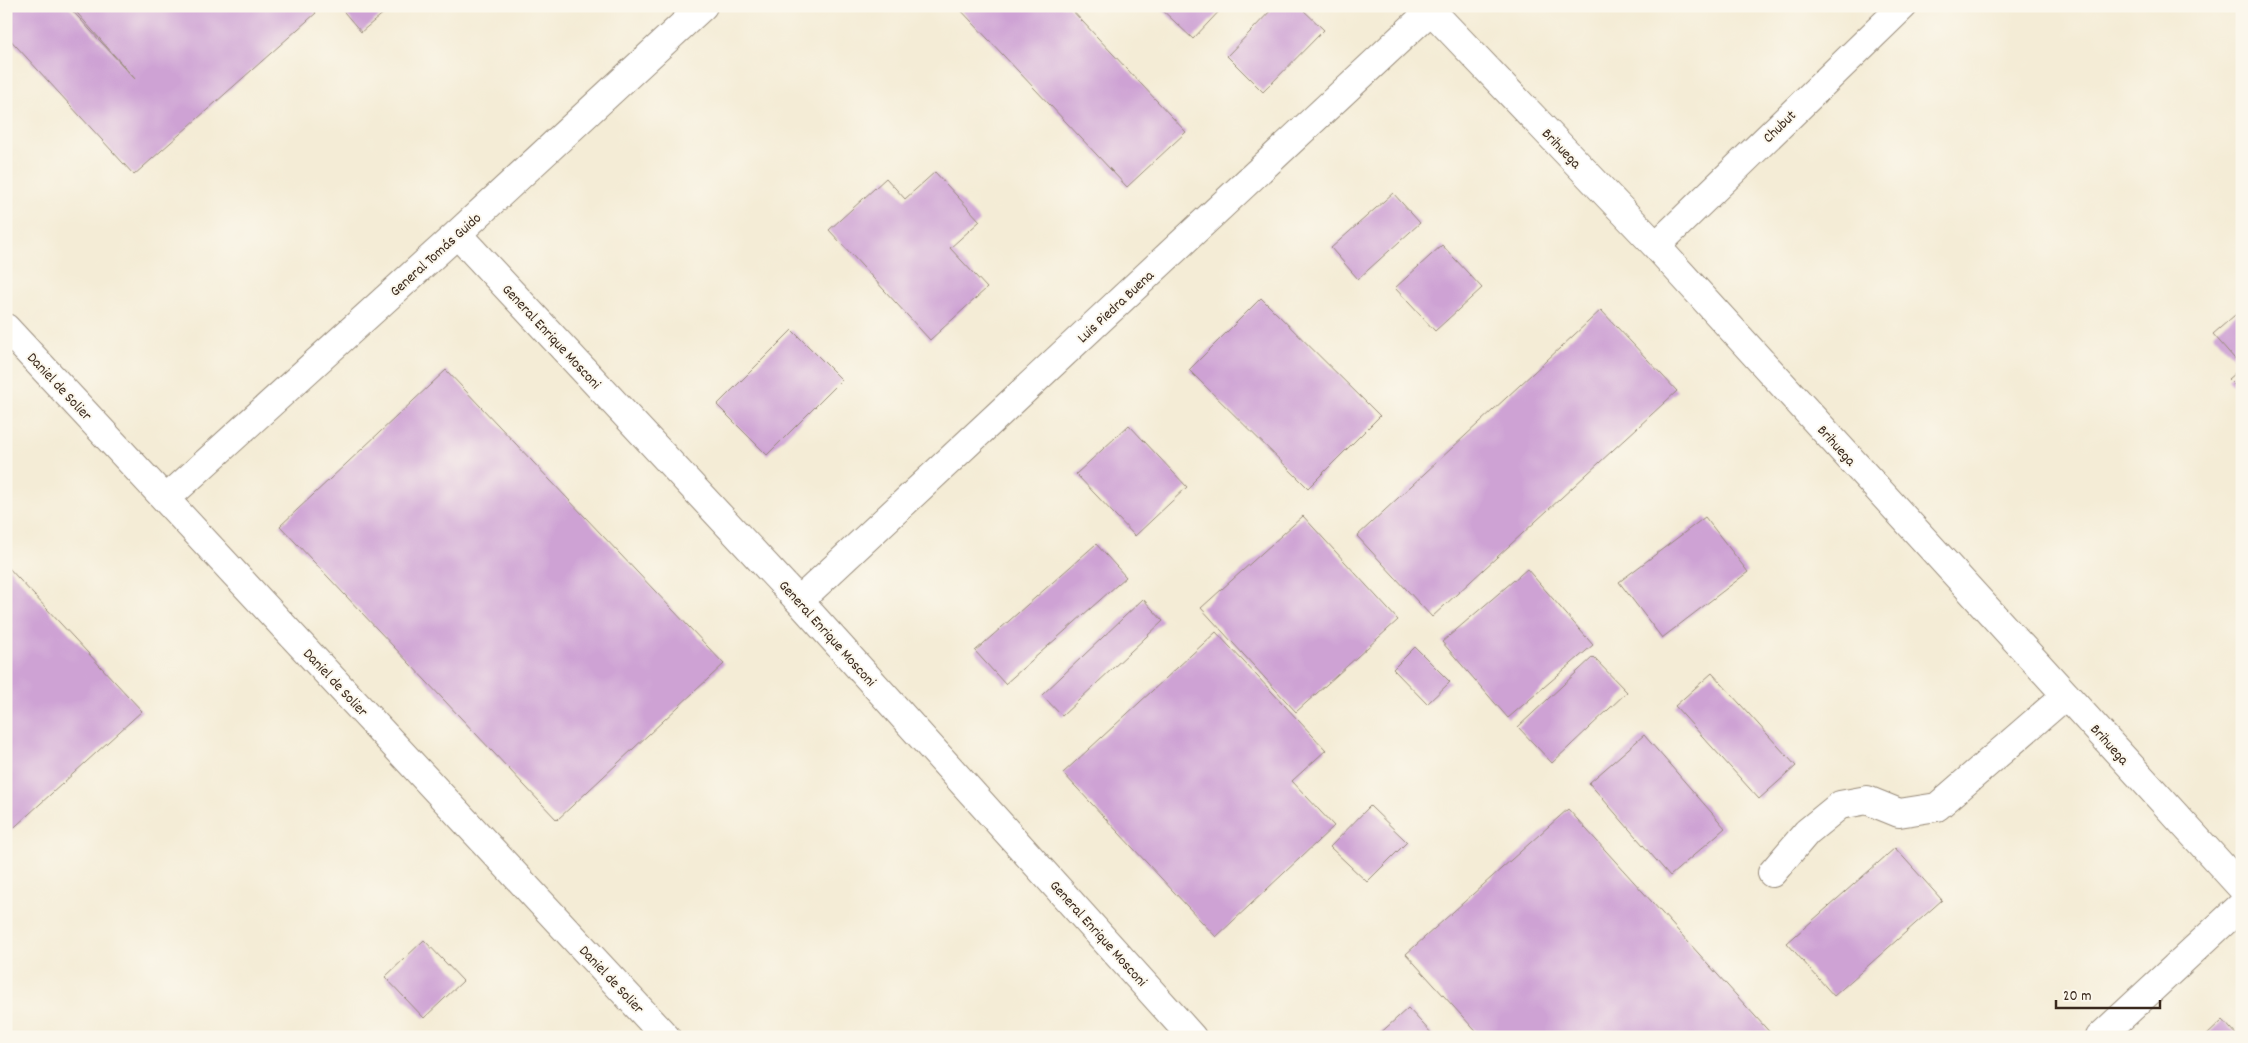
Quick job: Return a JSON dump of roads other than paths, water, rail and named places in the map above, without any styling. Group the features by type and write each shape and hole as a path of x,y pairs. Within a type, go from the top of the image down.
{"street":[{"name":"General Tomás Guido","path":"166,499 457,234 703,6"},
{"name":"Chubut","path":"1656,246 1903,6"},
{"name":"Brihuega","path":"1429,8 1656,246 2242,888"},
{"name":"Luis Piedra Buena","path":"799,601 1429,8"},
{"name":"General Enrique Mosconi","path":"457,234 799,601 1192,1037"},
{"name":"Daniel de Solier","path":"6,328 666,1037"},
{"path":"1772,873 1807,832 1840,805 1867,800 1899,813 1937,807 2066,695"},
{"path":"2100,1037 2242,906"}]}
